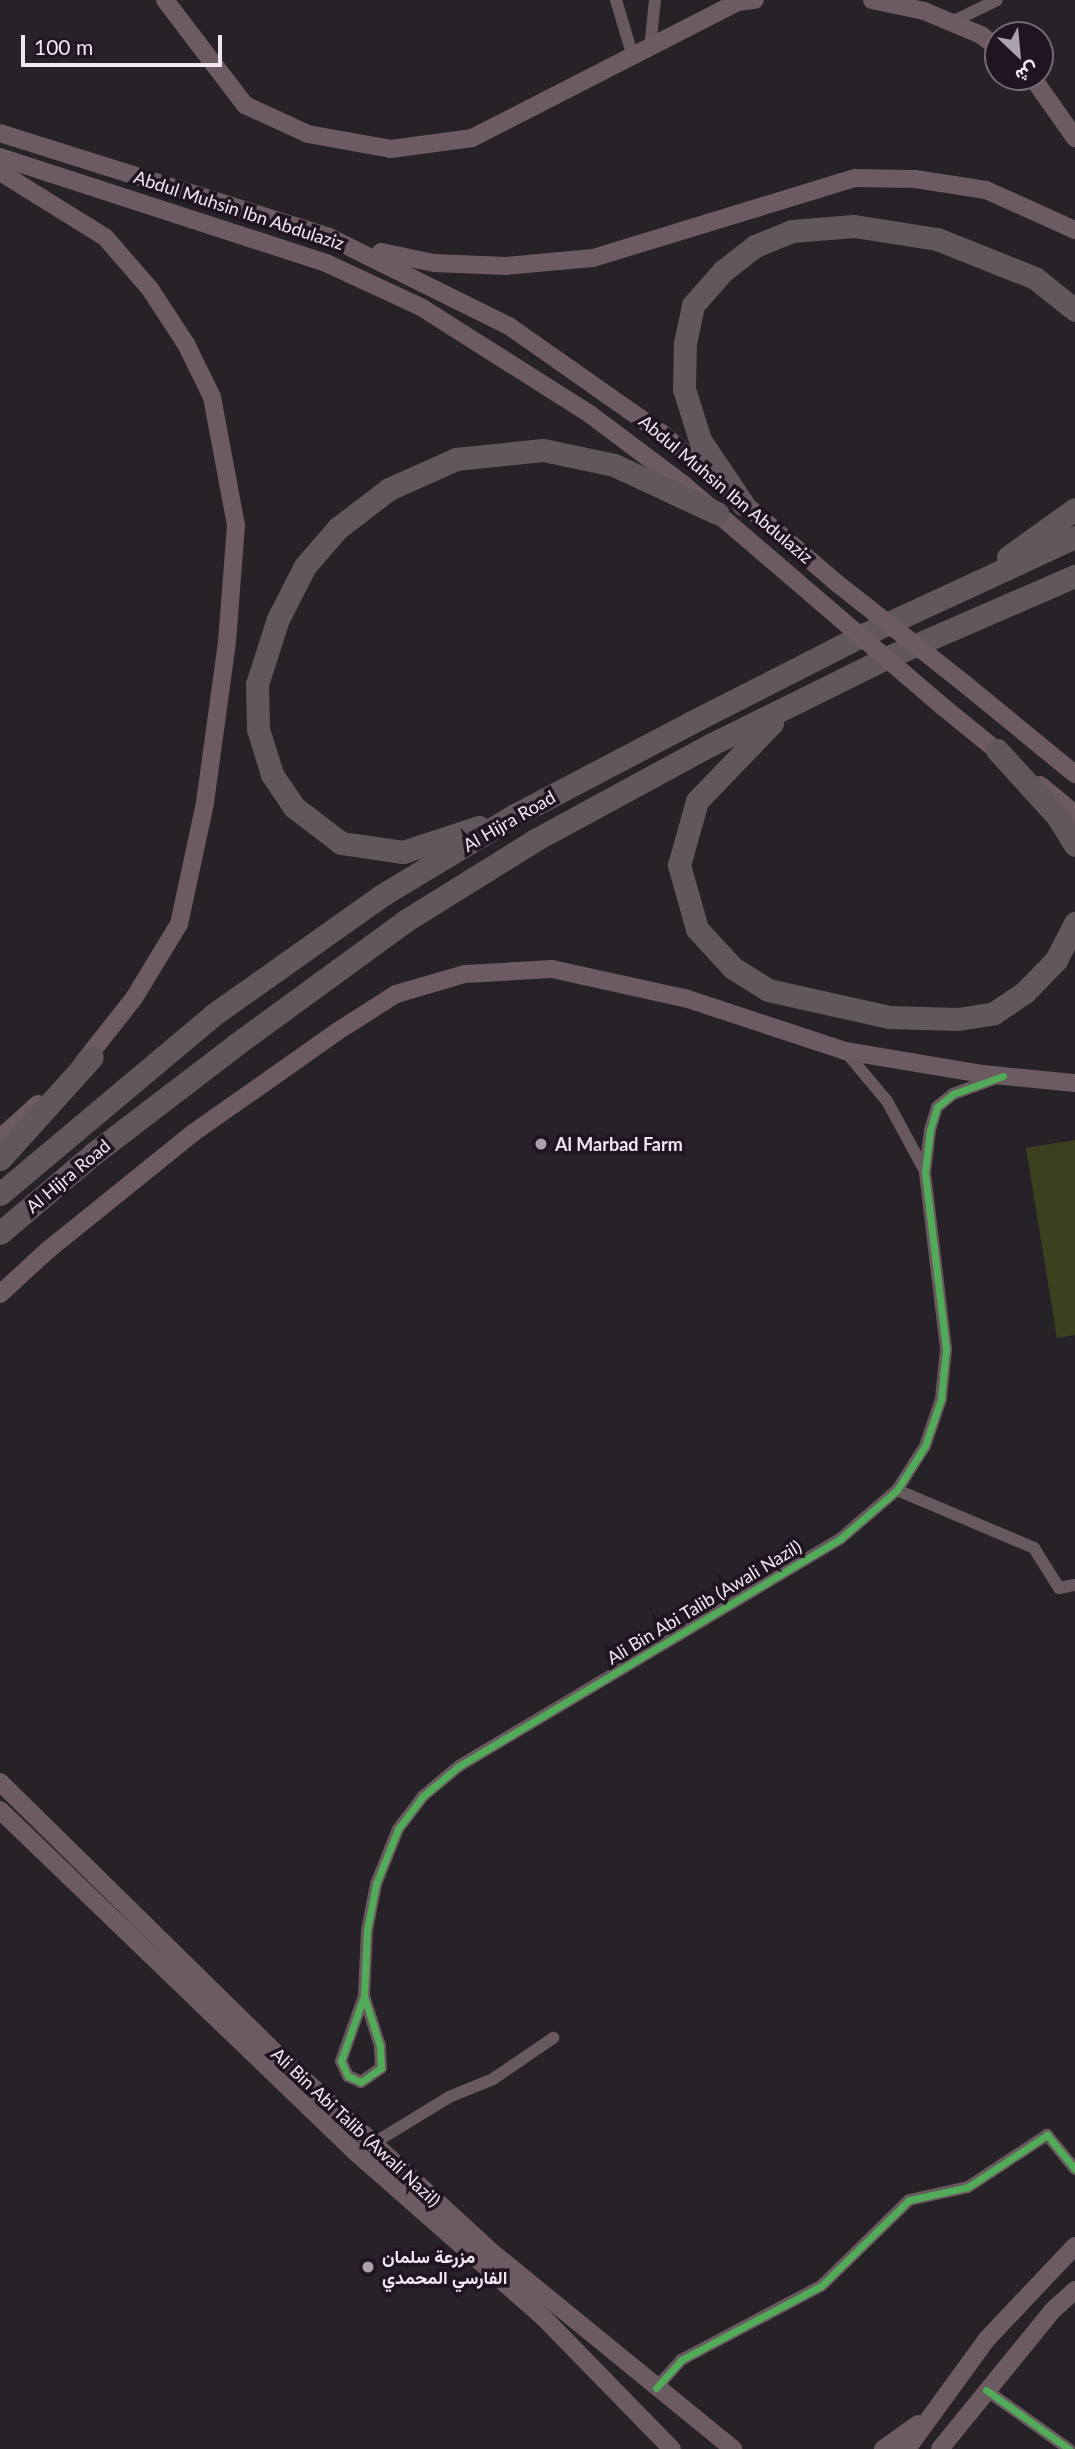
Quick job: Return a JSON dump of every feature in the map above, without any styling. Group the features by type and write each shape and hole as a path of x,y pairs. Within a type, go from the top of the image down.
{"highway":[{"path":"743,504 700,440 684,389 685,342 693,305 723,271 755,246 792,231 854,226 937,239 1035,278 1075,310"},
{"path":"515,816 402,852 341,844 294,807 272,774 261,740 257,684 278,619 305,566 338,528 389,489 456,459 543,450 614,465 717,513"},
{"path":"960,592 1075,509"},
{"name":"Al Hijra Road","path":"0,1194 213,1015 384,894 515,816 865,634 1075,537"},
{"name":"Al Hijra Road","path":"0,1233 93,1154 405,921 535,840 886,658 1075,576"},
{"path":"795,703 743,749 696,801 678,865 697,929 733,968 768,990 890,1017 958,1019 994,1013 1025,992 1056,960 1075,923"},
{"path":"996,750 1057,816 1075,845"},
{"path":"0,1159 92,1057"}],"main road":[{"path":"165,0 245,105 308,134 391,149 472,138 743,1"},
{"path":"872,0 925,11 984,40"},
{"path":"1042,91 1075,138"},
{"name":"Abdul Muhsin Ibn Abdulaziz","path":"0,133 351,246 509,326 627,407 838,584 1075,774"},
{"name":"Abdul Muhsin Ibn Abdulaziz","path":"0,157 326,262 421,307 591,415 717,513 942,706 1075,814"},
{"path":"0,172 105,236 165,311 212,397 236,525 227,642 205,803 179,924 134,998 92,1057 0,1138"},
{"path":"351,246 458,264 506,266 593,258 855,177 915,179 986,190 1075,230"},
{"path":"0,1294 48,1250 193,1133 338,1031 396,994 465,974 552,970 688,999 845,1051 1003,1076 1075,1083"},
{"name":"Ali Bin Abi Talib (Awali Nazil)","path":"0,1782 191,1972 493,2253 733,2449"},
{"name":"Ali Bin Abi Talib (Awali Nazil)","path":"0,1810 343,2141 544,2318 672,2449"},
{"path":"907,2449 927,2417 987,2339 1075,2246"},
{"path":"940,2449 986,2390 1075,2290"},
{"path":"883,2449 927,2417"}],"street":[{"path":"616,0 633,57"},
{"path":"650,48 655,0"},
{"path":"952,22 997,0"},
{"path":"845,1051 887,1101 925,1172"},
{"path":"925,1172 937,1107 953,1094 1003,1076"},
{"name":"Ali Bin Abi Talib (Awali Nazil)","path":"364,1996 382,2059 377,2075 361,2082 348,2076 341,2060 364,1996 367,1930 376,1885 398,1829 423,1796 459,1766 840,1539 897,1490 925,1446 933,1423 941,1399 946,1349 925,1172"},
{"path":"897,1490 1034,1548 1059,1588 1075,1585"},
{"path":"374,2143 449,2097 493,2079 552,2038"},
{"path":"656,2388 681,2360 821,2286 909,2200 968,2186 1047,2135 1075,2169"},
{"path":"986,2390 1069,2449"}],"green space":[{"path":"1075,1140 1075,1335 1057,1338 1026,1148"}],"cycle path":[{"path":"364,1996 341,2061 348,2076 361,2082 381,2068 380,2046 364,1996 367,1930 376,1884 398,1829 423,1796 459,1766 840,1539 897,1490 925,1446 941,1399 946,1349 925,1172 930,1130 937,1107 953,1094 1003,1076"},
{"path":"656,2388 681,2360 821,2286 909,2200 968,2187 1047,2135 1075,2169"},
{"path":"986,2390 1069,2449"}],"place":[{"name":"Al Marbad Farm","path":"541,1144"},
{"name":"مزرعة سلمان الفارسي المحمدي","path":"368,2267"}]}
